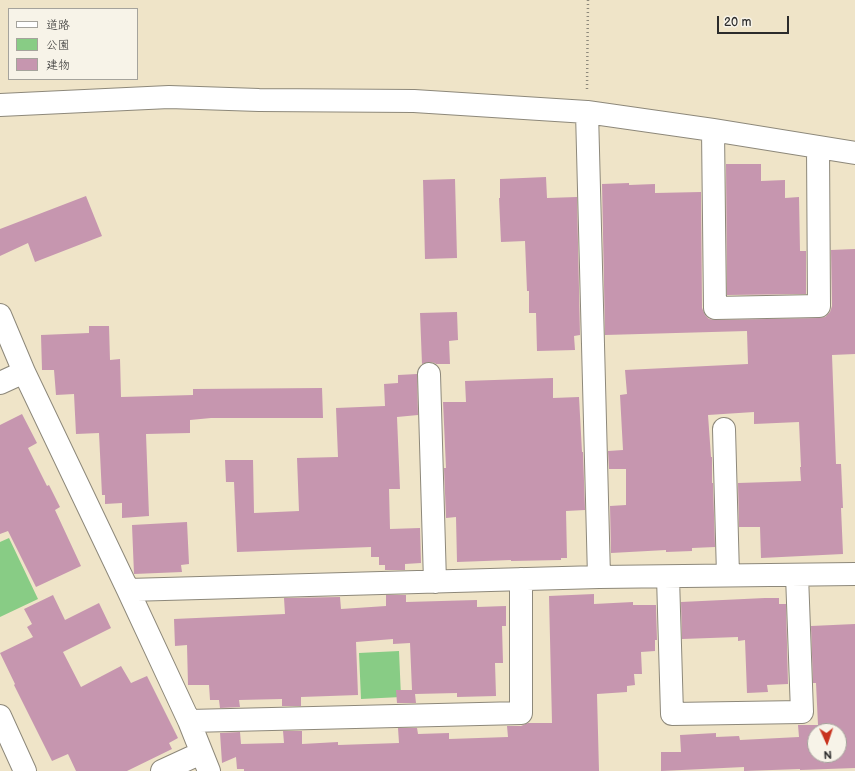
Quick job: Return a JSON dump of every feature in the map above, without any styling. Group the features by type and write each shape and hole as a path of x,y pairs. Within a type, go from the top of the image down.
{"street":[{"path":"0,105 169,97 259,100 414,101 587,112 855,153"},
{"path":"587,112 599,577"},
{"path":"712,130 715,308 819,306 818,147"},
{"path":"0,316 24,372 189,722 205,762 162,771"},
{"path":"0,383 24,372"},
{"path":"429,374 435,582"},
{"path":"724,429 728,575"},
{"path":"128,590 599,577 855,574"},
{"path":"668,576 672,714 695,714 802,712 797,575"},
{"path":"189,722 521,713 521,579"},
{"path":"0,716 25,771"}],"path":[{"path":"587,112 588,0"}],"green space":[{"path":"9,538 38,599 0,617 0,542"},
{"path":"399,651 401,697 361,699 359,653"}],"building":[{"path":"726,164 761,164 761,181 785,180 785,198 799,197 800,251 806,251 806,294 727,295"},
{"path":"546,177 547,198 577,197 580,335 574,336 575,350 537,351 536,313 529,313 529,291 527,291 525,241 501,242 499,198 500,179"},
{"path":"455,179 457,258 425,259 423,180"},
{"path":"629,183 629,185 655,184 655,193 701,192 702,308 705,315 709,319 825,317 830,312 832,306 831,250 855,249 855,354 832,355 836,464 841,464 843,554 761,558 760,527 739,527 738,483 801,481 799,422 754,424 754,412 708,415 712,457 715,547 692,548 692,551 666,552 666,550 611,553 610,506 626,505 626,469 609,469 608,451 623,450 620,395 627,394 625,370 748,364 747,331 605,335 602,184"},
{"path":"86,196 102,236 35,262 28,243 0,256 0,229"},
{"path":"457,312 458,340 449,341 450,364 436,364 429,362 422,364 420,313"},
{"path":"89,326 109,326 110,360 120,359 121,397 193,395 193,389 322,388 323,418 211,418 190,420 190,433 146,434 149,516 122,518 122,503 105,504 105,495 102,495 99,433 76,434 74,394 56,395 54,370 42,370 41,335 89,333"},
{"path":"417,374 418,415 397,417 400,489 389,489 390,529 420,528 421,563 405,564 405,570 385,570 385,565 379,565 379,557 371,557 371,547 237,552 234,482 226,482 225,460 253,460 254,513 299,511 297,458 338,457 336,408 385,406 384,384 398,383 398,375"},
{"path":"553,378 553,398 579,397 585,510 566,511 567,558 561,558 561,560 457,562 456,517 446,518 444,468 446,468 443,402 466,402 465,381"},
{"path":"22,414 37,443 28,448 47,486 49,485 60,507 55,510 81,566 36,587 8,531 0,534 0,425"},
{"path":"187,522 189,564 181,565 182,572 134,574 132,525"},
{"path":"594,594 594,604 633,602 633,605 656,605 657,640 655,640 655,651 641,652 642,674 634,674 635,685 627,686 627,692 597,694 599,771 244,771 244,769 237,769 236,757 222,763 220,733 240,732 241,744 284,743 283,731 302,731 302,744 338,742 338,745 399,743 398,728 417,728 418,734 449,733 449,739 508,737 507,726 521,726 528,723 552,723 549,596"},
{"path":"53,595 65,620 99,603 111,628 63,652 81,687 121,666 131,683 147,676 178,738 169,743 172,749 127,771 76,771 68,754 52,761 14,685 15,684 0,653 33,637 27,627 32,624 24,609"},
{"path":"386,595 406,595 406,602 477,600 477,607 506,606 506,626 502,626 503,663 495,663 496,696 457,697 457,693 415,694 416,703 397,703 396,690 412,690 410,643 393,644 393,639 356,642 358,695 301,697 301,706 282,706 282,699 239,700 240,707 220,708 219,700 210,700 209,685 188,685 187,645 175,646 174,619 285,614 284,598 340,597 341,609 386,606"},
{"path":"779,598 779,604 786,604 788,684 767,685 768,692 747,693 745,640 738,641 738,637 682,639 681,602"},
{"path":"855,624 855,768 744,771 744,767 661,771 661,752 681,752 680,735 716,733 716,737 739,736 740,740 799,737 798,725 807,725 807,763 847,763 847,723 818,723 816,683 813,683 811,626"}]}
